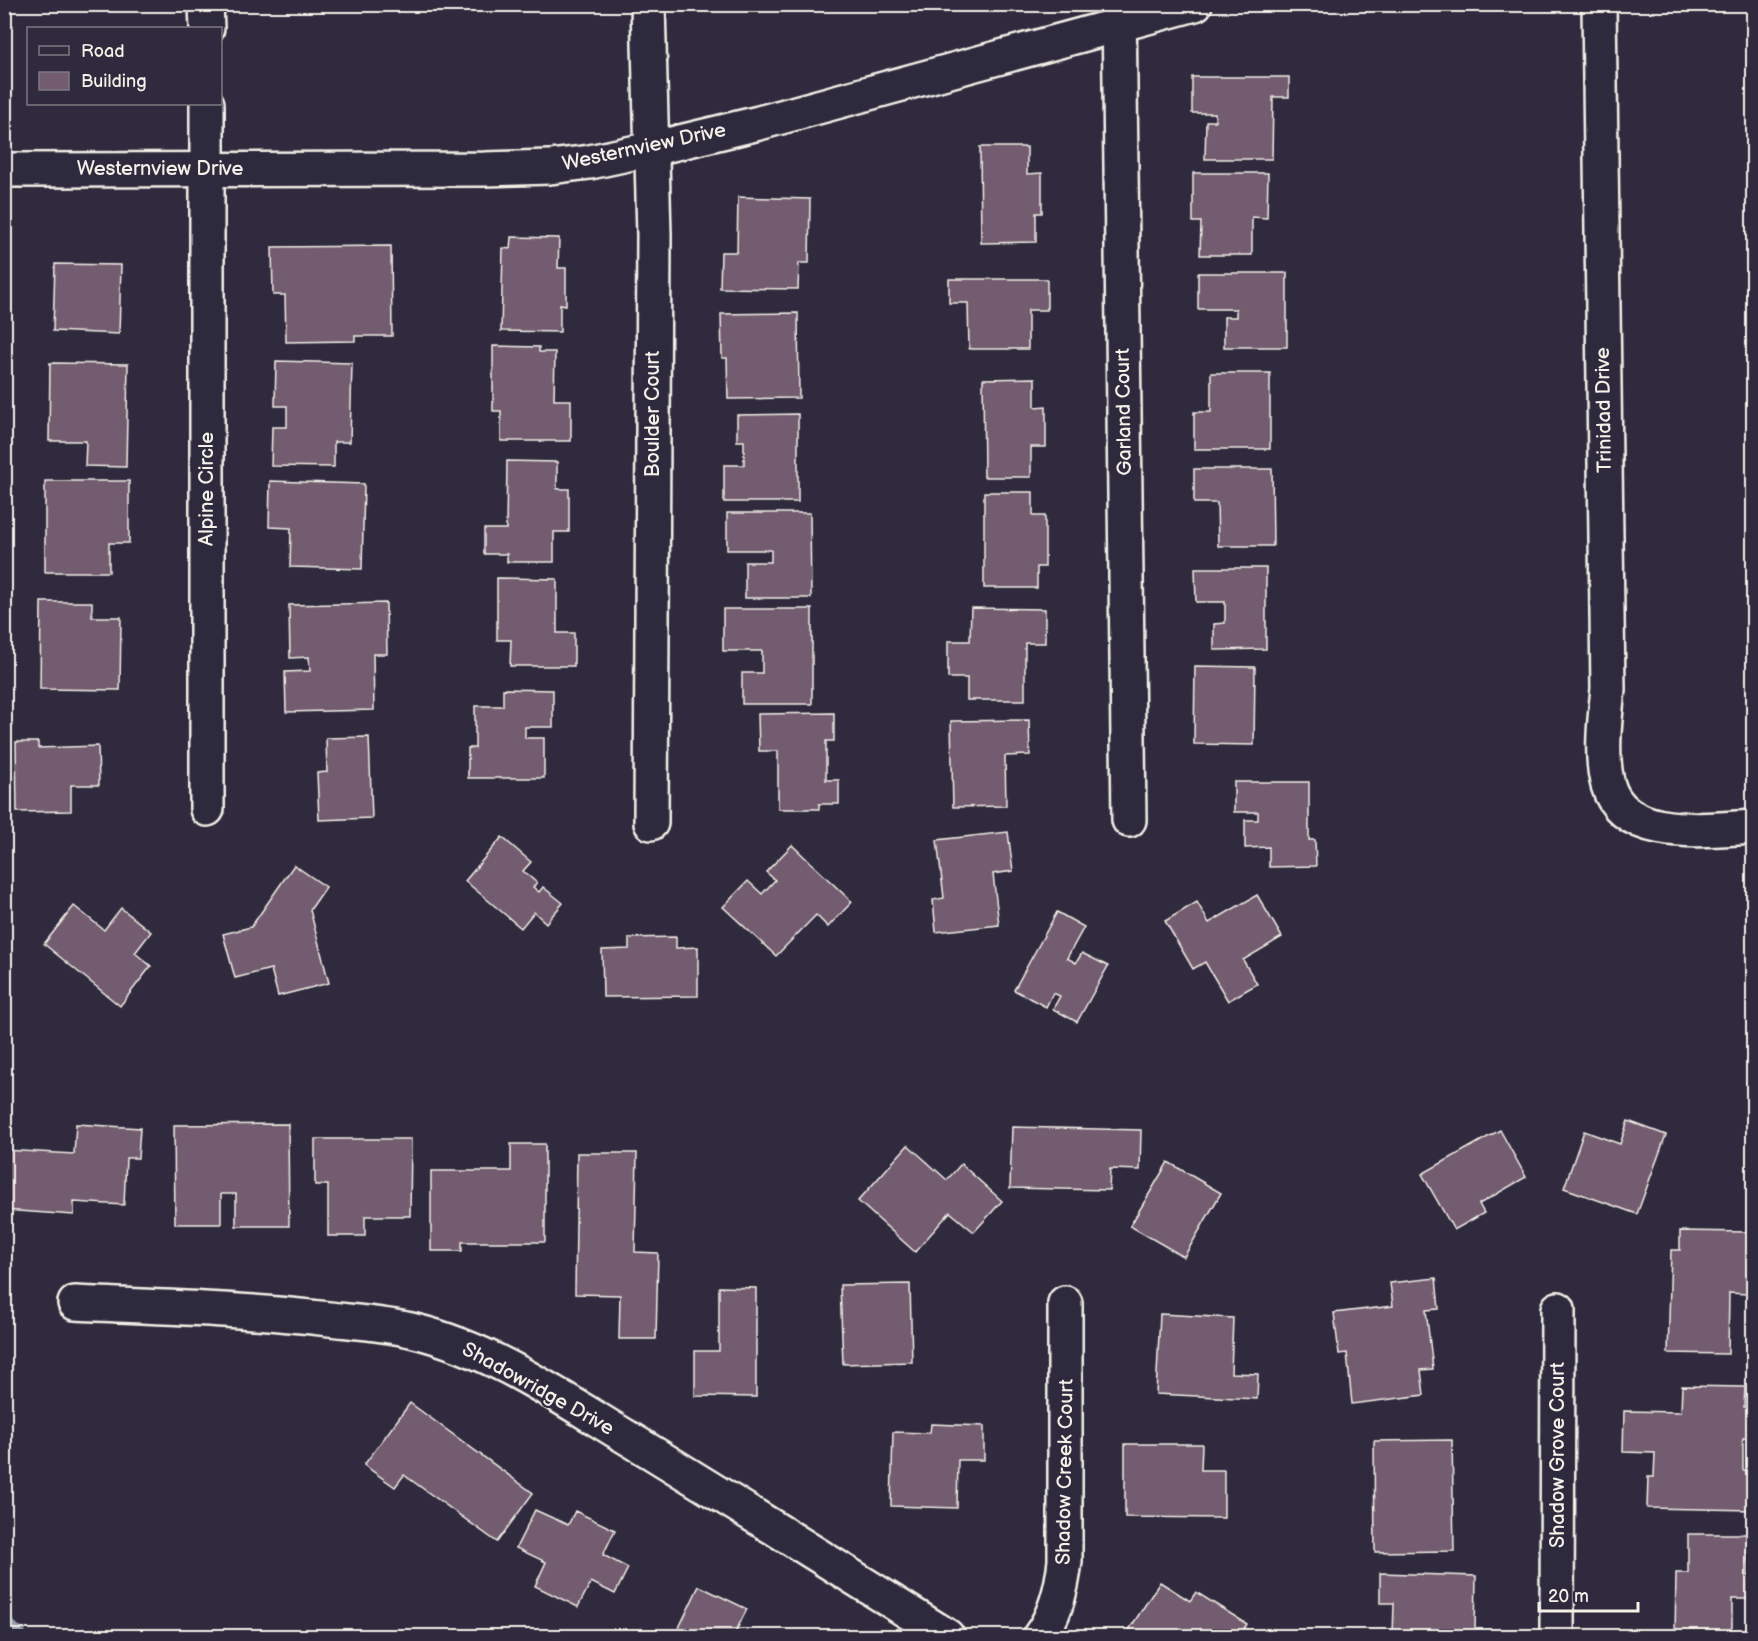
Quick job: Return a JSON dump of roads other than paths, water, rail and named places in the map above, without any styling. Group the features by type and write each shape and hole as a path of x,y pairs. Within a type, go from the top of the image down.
{"street":[{"path":"206,4 207,27"},
{"name":"Boulder Court","path":"648,4 654,235 651,823"},
{"name":"Westernview Drive","path":"4,170 485,169 550,167 590,162 759,123 1120,15 1196,4"},
{"name":"Trinidad Drive","path":"1599,4 1608,689 1605,762 1608,785 1623,811 1636,819 1662,827 1687,830 1754,827"},
{"name":"Garland Court","path":"1120,15 1129,820"},
{"name":"Alpine Circle","path":"207,105 207,809"},
{"name":"Shadowridge Drive","path":"75,1303 290,1314 414,1331 464,1346 555,1394 744,1508 947,1636"},
{"name":"Shadow Creek Court","path":"1040,1636 1048,1625 1061,1589 1065,1561 1065,1303"},
{"name":"Shadow Grove Court","path":"1557,1636 1558,1309"}],"waterway":[{"path":"4,1619 23,1636"}]}
